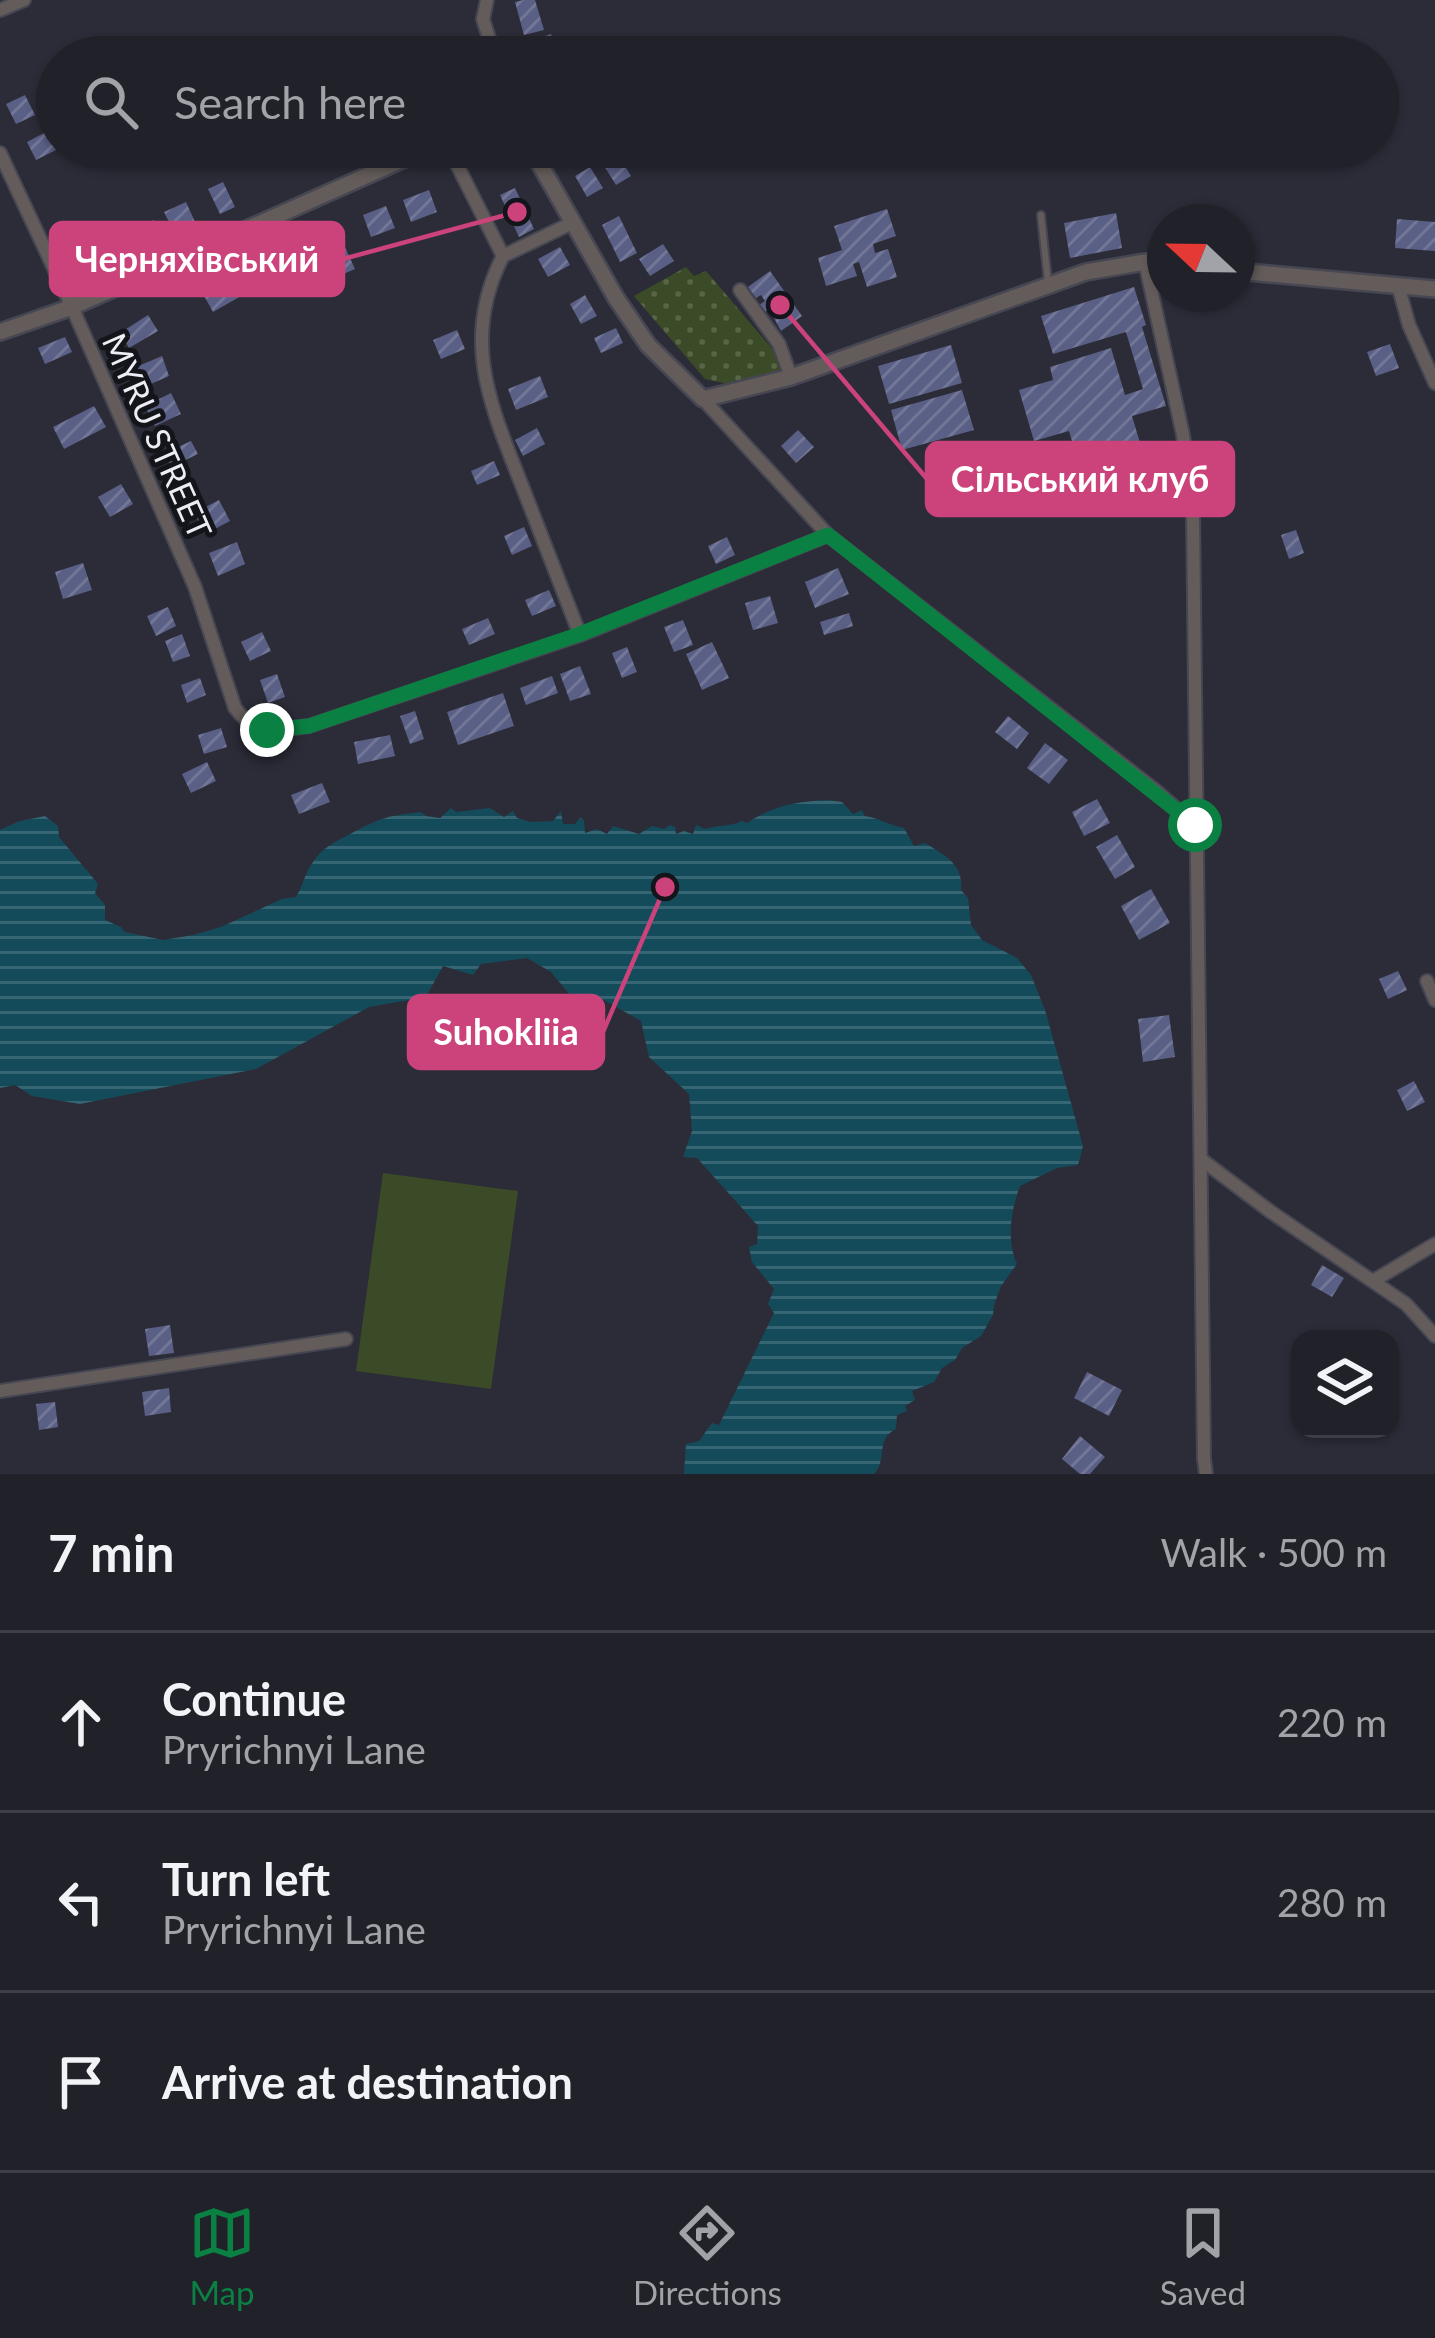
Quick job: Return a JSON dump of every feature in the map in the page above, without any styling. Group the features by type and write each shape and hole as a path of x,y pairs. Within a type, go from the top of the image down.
{"street":[{"path":"0,10 24,0"},
{"path":"487,0 483,19 488,36"},
{"name":"MYRU STREET","path":"0,153 195,587 235,708 246,723 267,730 309,726 580,634"},
{"path":"0,332 72,307 384,168"},
{"path":"459,168 503,256"},
{"path":"542,168 648,345 828,535 1195,825"},
{"path":"572,223 503,256 484,301 481,345 488,398 580,634 828,535"},
{"path":"1144,262 1183,435 1193,515 1205,1467 1196,1474"},
{"path":"703,399 791,377 1086,272 1147,262"},
{"path":"1255,273 1435,289"},
{"path":"1398,285 1408,325 1435,383"},
{"path":"740,290 779,344 791,377"},
{"path":"1427,981 1435,1000"},
{"path":"1202,1160 1406,1304 1435,1336"},
{"path":"1373,1282 1435,1244"},
{"path":"0,1391 346,1339"}],"lane":[{"path":"1041,215 1048,286"}],"green space":[{"path":"686,267 694,276 706,271 780,358 780,372 765,380 728,384 705,379 634,296"},
{"path":"383,1173 518,1191 491,1389 356,1371"}],"water":[{"path":"842,802 853,814 862,810 865,816 904,828 914,846 925,843 956,867 961,890 968,898 971,925 982,940 1017,958 1031,975 1083,1146 1078,1165 1057,1168 1020,1186 1011,1225 1017,1264 1001,1286 993,1315 981,1336 962,1348 934,1382 912,1391 915,1400 897,1415 896,1429 886,1438 874,1474 684,1474 686,1444 699,1441 712,1423 719,1425 774,1313 768,1304 774,1289 752,1262 749,1247 757,1244 758,1226 697,1158 683,1157 692,1131 689,1094 649,1057 641,1021 602,999 581,1008 551,972 527,958 481,964 473,975 443,966 426,997 369,1007 256,1069 80,1104 32,1096 15,1085 0,1088 0,830 20,821 45,816 58,826 59,837 98,884 95,893 105,905 105,920 125,932 163,940 221,927 296,897 310,866 325,849 392,816 421,812 440,818 451,808 456,812 490,808 504,817 513,811 517,818 531,822 553,821 561,811 563,824 584,820 585,833 597,829 607,834 613,826 639,834 652,826 664,829 670,825 676,834 693,834 696,825 705,829 747,823 786,806"}],"building":[{"path":"535,0 544,30 524,35 515,2"},
{"path":"25,95 35,115 16,124 6,104"},
{"path":"36,137 36,160 27,142"},
{"path":"591,168 603,188 587,197 575,176"},
{"path":"605,168 626,168 631,176 616,185"},
{"path":"223,182 235,207 220,214 208,189"},
{"path":"515,188 534,229 519,237 500,195"},
{"path":"429,190 437,212 411,222 403,200"},
{"path":"186,202 196,224 175,234 164,212"},
{"path":"386,206 395,228 371,237 363,215"},
{"path":"887,209 896,236 873,244 875,253 888,249 897,277 867,287 859,262 853,264 857,276 826,286 818,258 842,250 834,226"},
{"path":"1116,213 1122,248 1070,258 1064,223"},
{"path":"619,216 637,253 620,262 602,225"},
{"path":"1397,219 1435,222 1435,251 1395,248"},
{"path":"154,220 163,241 145,249 136,228"},
{"path":"663,244 674,261 650,276 639,259"},
{"path":"344,245 355,269 334,278 323,254"},
{"path":"560,247 570,265 548,277 538,259"},
{"path":"770,271 802,316 781,331 769,309 765,312 759,305 765,301 761,295 756,298 748,287"},
{"path":"230,276 241,296 213,312 202,292"},
{"path":"1134,287 1166,406 1132,416 1156,496 1094,515 1069,431 1034,441 1019,390 1053,380 1050,367 1111,348 1125,395 1143,389 1126,332 1053,354 1041,316"},
{"path":"585,295 597,316 581,324 570,304"},
{"path":"148,315 158,331 129,348 120,333"},
{"path":"616,328 623,343 601,353 594,338"},
{"path":"457,330 465,349 441,359 433,340"},
{"path":"65,337 72,352 45,364 38,348"},
{"path":"1390,344 1399,368 1376,376 1367,352"},
{"path":"951,345 962,383 889,404 878,366"},
{"path":"162,356 169,376 144,387 136,367"},
{"path":"540,376 548,397 516,410 508,389"},
{"path":"962,390 974,430 902,450 891,410"},
{"path":"171,393 181,414 155,426 145,406"},
{"path":"94,406 106,427 64,449 53,427"},
{"path":"537,428 545,444 523,456 515,440"},
{"path":"798,430 814,447 796,463 781,446"},
{"path":"191,441 198,454 171,467 165,453"},
{"path":"494,461 500,475 477,485 471,471"},
{"path":"121,484 133,504 110,517 98,497"},
{"path":"219,500 230,521 205,534 194,513"},
{"path":"524,527 532,546 512,555 504,536"},
{"path":"1296,530 1304,553 1289,559 1281,535"},
{"path":"727,537 735,555 716,564 708,546"},
{"path":"237,542 245,564 218,576 209,553"},
{"path":"83,563 92,590 63,599 55,572"},
{"path":"838,568 849,594 815,608 805,582"},
{"path":"549,590 556,606 532,616 525,600"},
{"path":"770,596 778,623 753,630 745,603"},
{"path":"168,607 176,626 156,636 147,616"},
{"path":"849,613 853,626 824,635 820,622"},
{"path":"488,618 495,634 469,645 462,629"},
{"path":"683,620 693,645 674,652 664,627"},
{"path":"262,632 271,651 250,661 241,642"},
{"path":"182,634 190,656 173,662 165,641"},
{"path":"712,642 729,678 702,690 686,654"},
{"path":"627,647 637,672 622,678 612,653"},
{"path":"580,666 591,694 570,701 560,674"},
{"path":"277,674 285,697 268,703 260,680"},
{"path":"552,676 558,693 526,705 520,688"},
{"path":"200,678 206,695 187,703 181,685"},
{"path":"503,693 514,726 458,745 447,712"},
{"path":"415,711 424,739 410,744 400,716"},
{"path":"1008,716 1029,733 1017,749 995,732"},
{"path":"221,728 227,747 204,754 198,735"},
{"path":"390,735 395,756 358,764 354,742"},
{"path":"1045,743 1068,760 1049,784 1027,768"},
{"path":"207,762 216,781 191,793 182,774"},
{"path":"322,783 330,802 299,814 291,795"},
{"path":"1097,799 1110,823 1084,836 1072,812"},
{"path":"1117,835 1135,867 1115,879 1096,847"},
{"path":"1151,889 1170,923 1139,940 1121,906"},
{"path":"1398,971 1407,990 1388,999 1379,979"},
{"path":"1169,1015 1175,1057 1143,1062 1138,1019"},
{"path":"1414,1081 1425,1102 1407,1111 1397,1090"},
{"path":"1322,1265 1344,1278 1332,1297 1311,1285"},
{"path":"170,1325 174,1353 149,1356 145,1329"},
{"path":"1087,1372 1122,1390 1109,1416 1074,1398"},
{"path":"169,1388 171,1412 145,1416 142,1392"},
{"path":"55,1402 58,1427 39,1430 36,1404"},
{"path":"1080,1436 1105,1457 1090,1474 1080,1474 1062,1459"}],"place":[{"name":"Черняхівський","path":"517,212"},
{"name":"Сільський клуб","path":"780,305"},
{"name":"Suhokliia","path":"665,887"}],"route":[{"path":"267,730 309,726 580,634 828,535 1195,825"}]}
